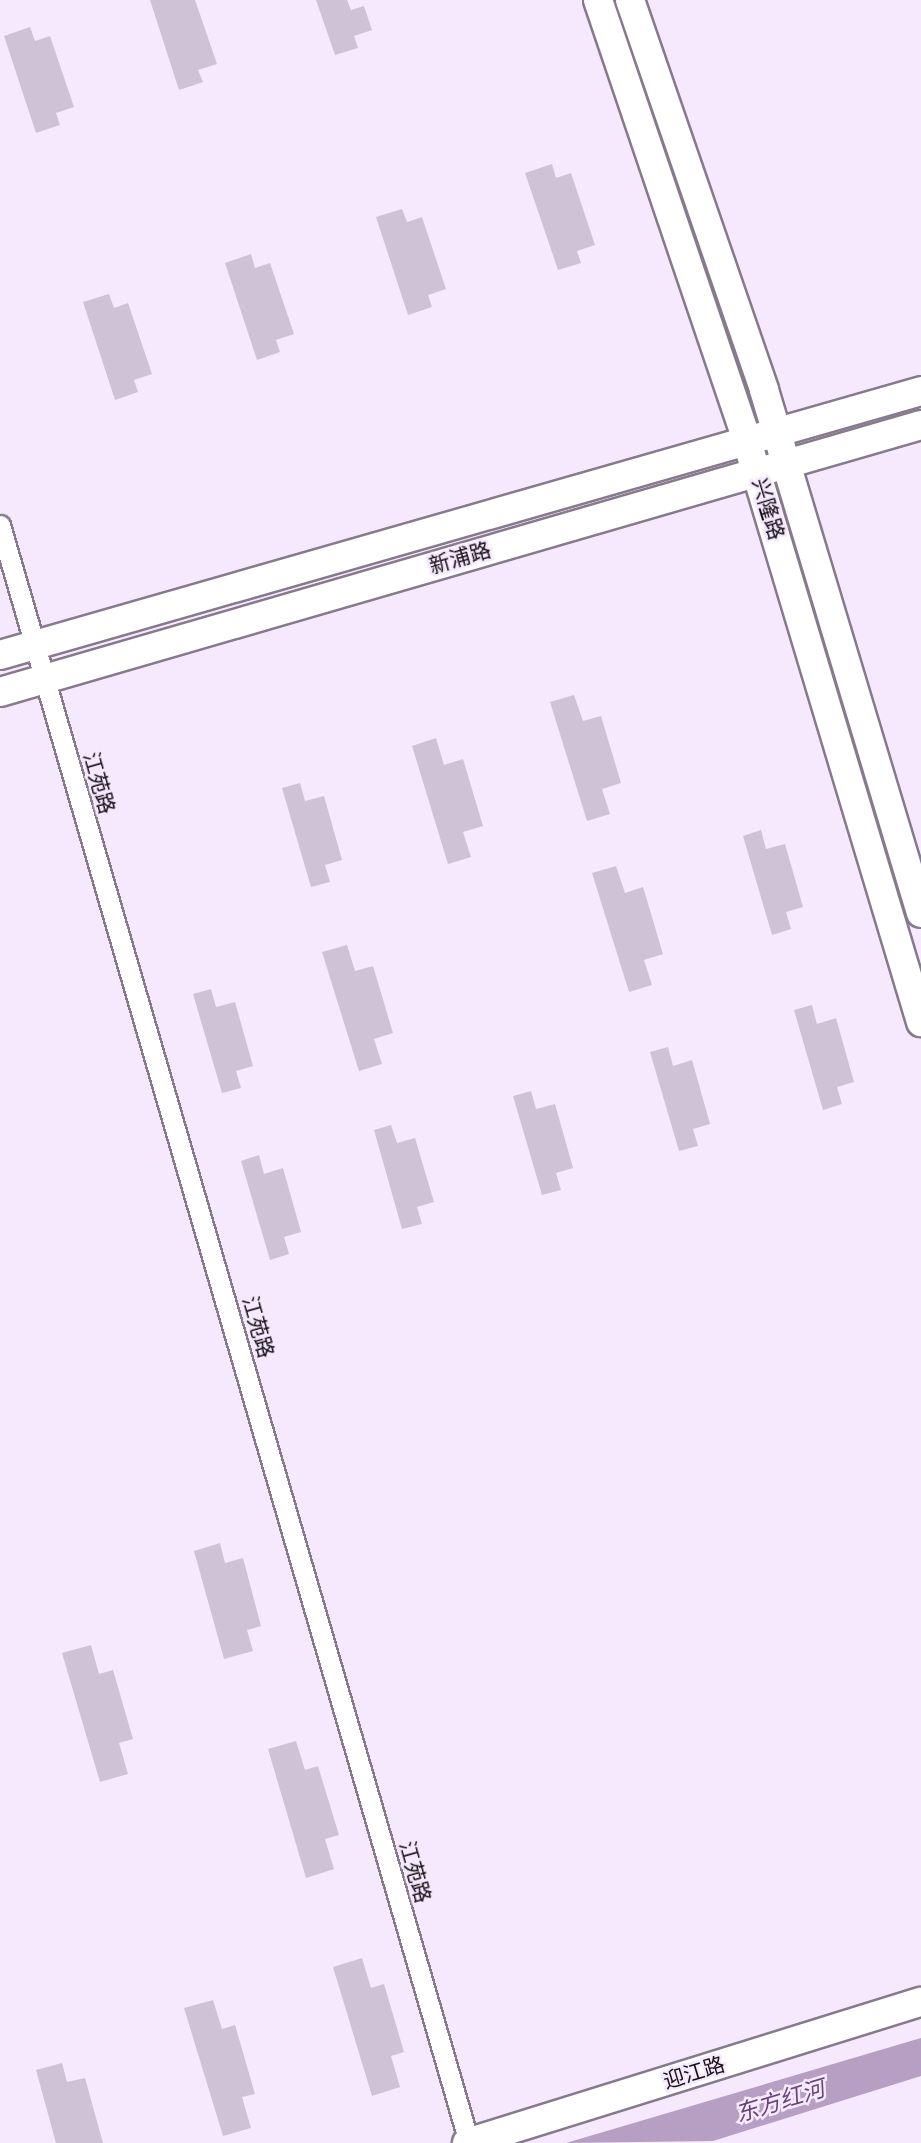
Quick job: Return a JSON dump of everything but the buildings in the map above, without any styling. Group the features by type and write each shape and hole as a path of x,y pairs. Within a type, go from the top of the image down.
{"main road":[{"name":"兴隆路","path":"598,0 757,472 921,1023"},
{"name":"兴隆路","path":"630,0 776,430 921,913"},
{"name":"新浦路","path":"0,655 746,438 921,391"},
{"name":"新浦路","path":"0,692 921,425"},
{"name":"迎江路","path":"468,2143 921,2002"}],"street":[{"name":"江苑路","path":"0,525 468,2143"}],"water":[{"name":"东方红河","path":"921,2038 921,2076 713,2141 566,2143"}]}
